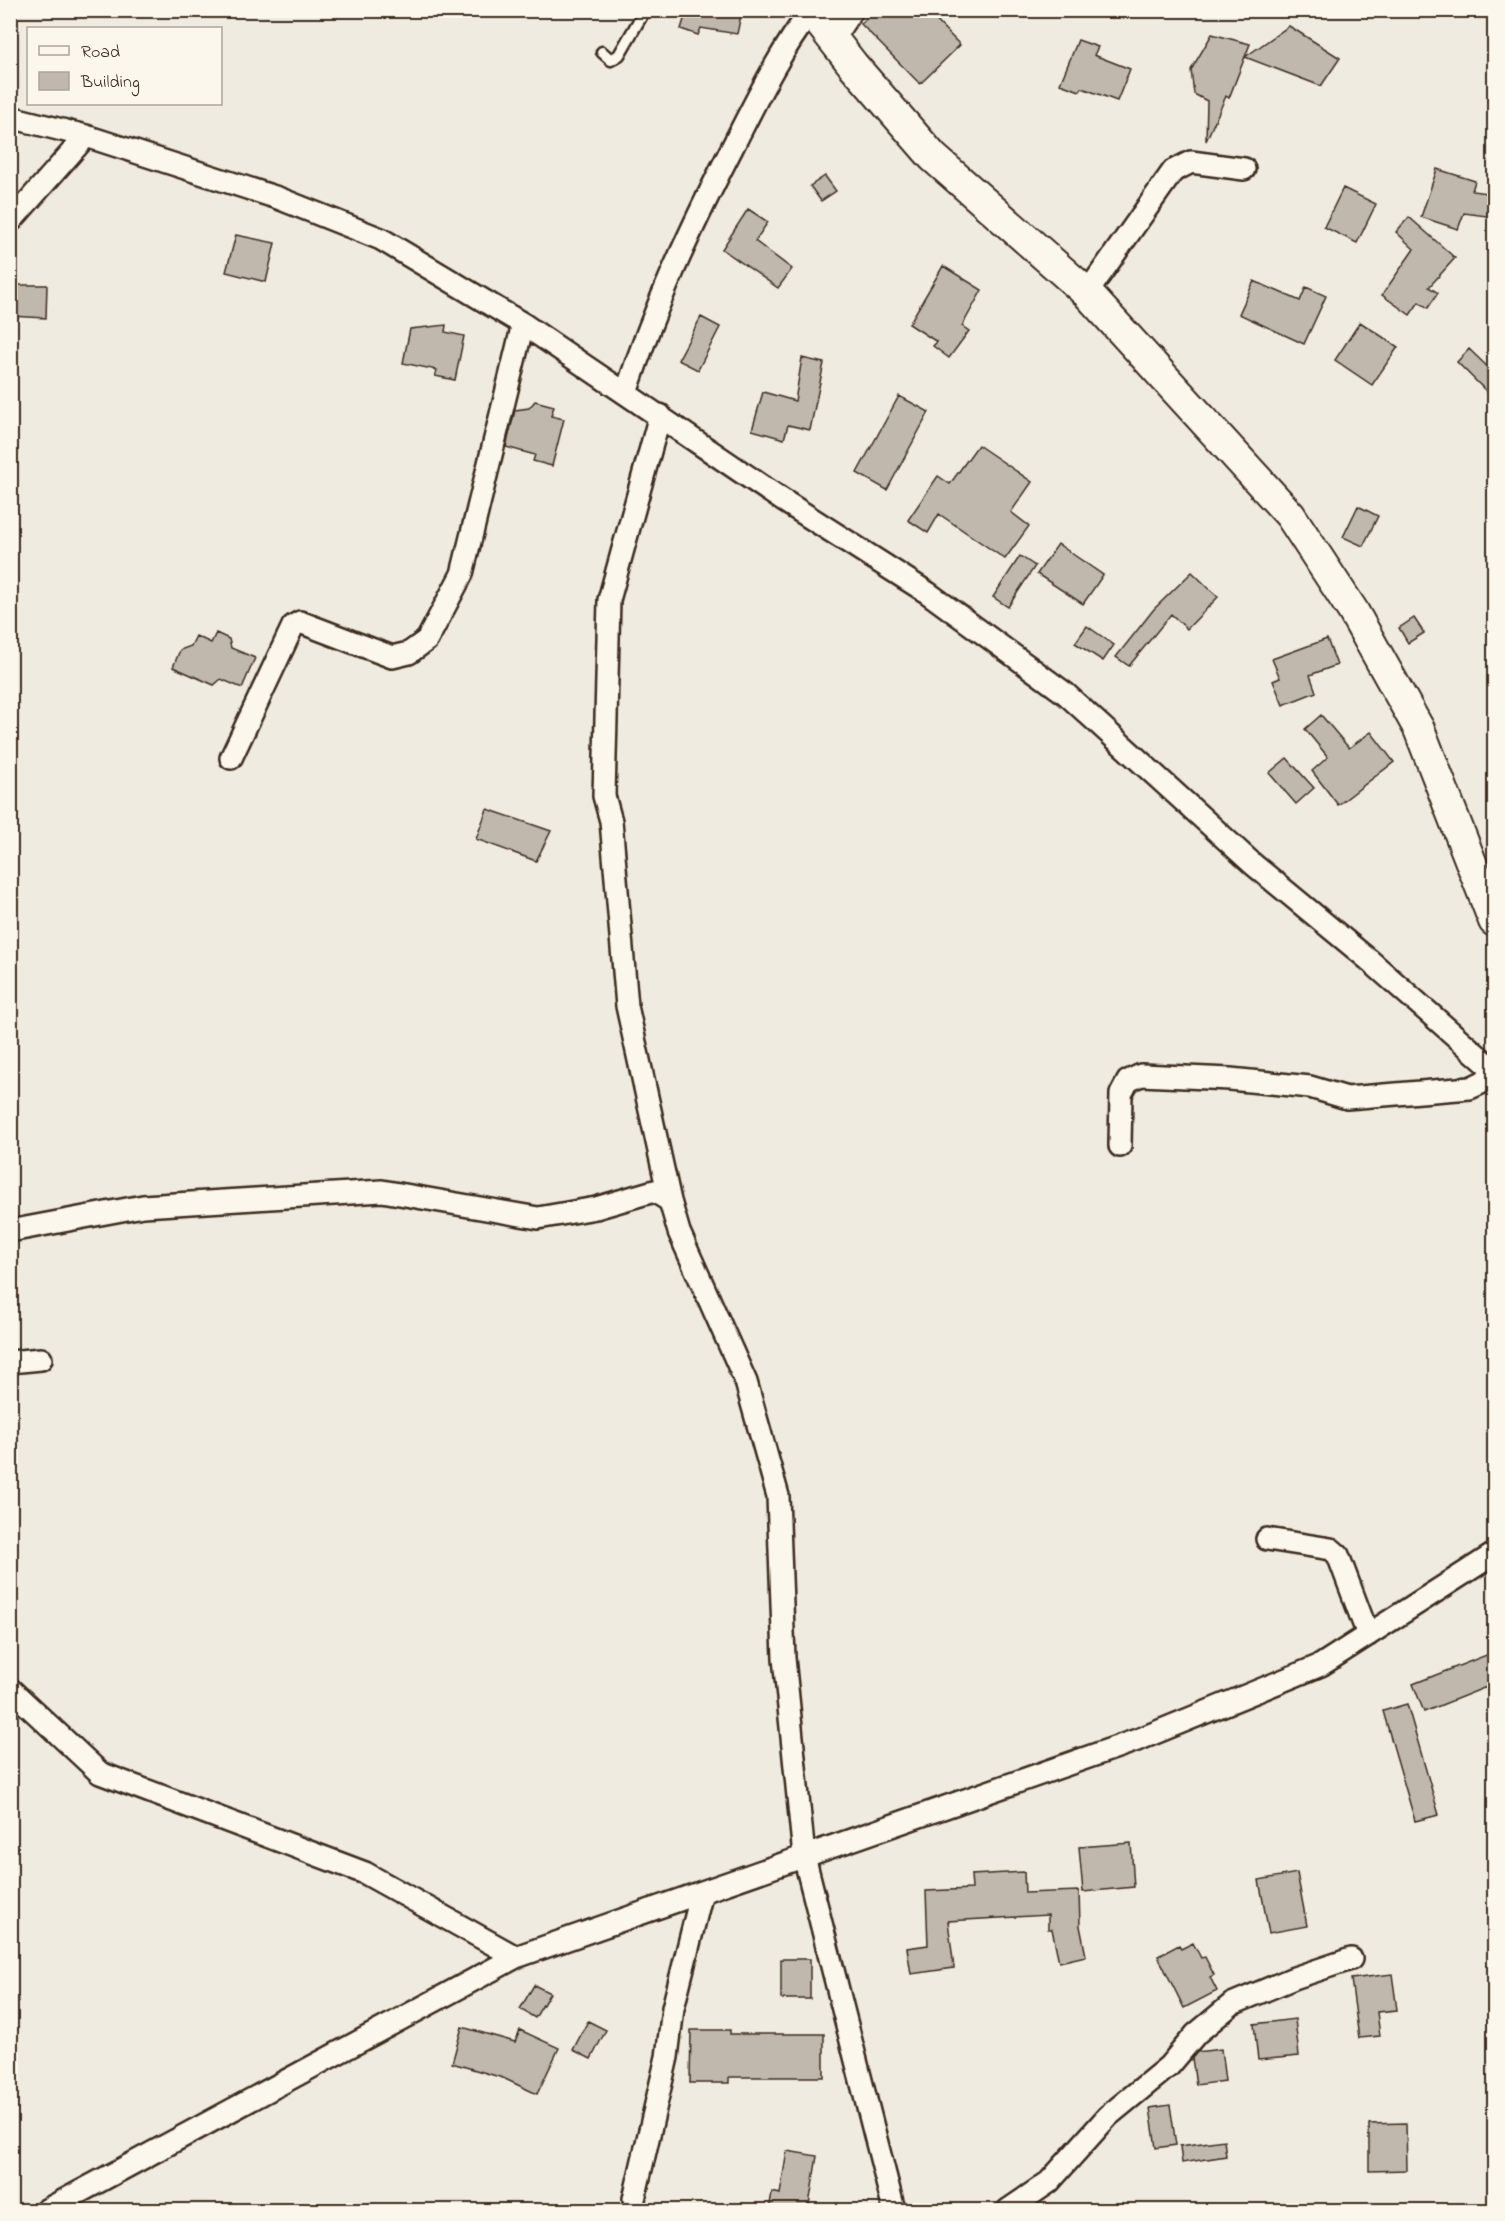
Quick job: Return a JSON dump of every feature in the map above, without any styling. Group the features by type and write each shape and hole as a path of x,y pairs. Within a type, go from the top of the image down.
{"street":[{"path":"833,38 852,10"},
{"path":"626,393 657,303 703,205 787,43 811,11 853,65 933,157 1087,293 1290,515 1353,611 1419,729 1494,921"},
{"path":"10,117 86,136 278,198 381,239 523,324 784,501 928,594 1066,694 1254,865 1370,960 1494,1071 1483,1082 1470,1088 1347,1098 1310,1087 1230,1079 1141,1075 1128,1081 1121,1094 1120,1146"},
{"path":"10,222 86,136"},
{"path":"1087,293 1173,171 1191,162 1244,169"},
{"path":"231,758 293,626 300,622 392,657 410,653 427,640 462,574 523,324"},
{"path":"660,415 609,600 604,796 611,821 627,1006 670,1201 679,1232 746,1382 778,1496 784,1658 804,1856 894,2211"},
{"path":"10,1231 143,1206 382,1191 538,1218 597,1208 654,1191 670,1201"},
{"path":"10,1362 41,1359"},
{"path":"1267,1539 1330,1549 1338,1555 1368,1635"},
{"path":"46,2211 516,1957 1140,1739 1321,1665 1494,1554"},
{"path":"10,1689 100,1773 365,1874 516,1957"},
{"path":"634,2199 667,2057 673,2008 702,1892"},
{"path":"1008,2211 1049,2182 1108,2116 1169,2066 1196,2034 1232,2004 1351,1959"}],"lane":[{"path":"602,52 611,60 619,55 645,10"}],"building":[{"path":"687,10 742,10 737,34 701,28 698,35 681,29"},
{"path":"875,10 926,10 960,45 920,84 861,24"},
{"path":"1289,26 1340,58 1321,86 1245,57"},
{"path":"1212,34 1250,44 1229,98 1226,96 1206,141 1207,101 1194,94 1191,70"},
{"path":"1078,40 1098,47 1094,55 1130,69 1117,101 1082,88 1080,91 1060,84"},
{"path":"1437,169 1475,181 1472,191 1494,194 1494,217 1464,213 1458,229 1421,217"},
{"path":"825,176 836,191 821,201 810,186"},
{"path":"1343,188 1376,204 1357,243 1324,227"},
{"path":"748,209 768,222 755,241 792,269 778,288 722,249"},
{"path":"1409,217 1455,258 1429,287 1438,293 1428,308 1419,302 1410,315 1382,295 1414,249 1396,232"},
{"path":"236,235 275,243 266,282 226,272"},
{"path":"943,266 982,290 962,326 969,331 949,358 933,346 937,342 909,324"},
{"path":"1254,281 1300,301 1306,287 1326,296 1304,344 1239,314"},
{"path":"10,285 47,285 46,318 10,316"},
{"path":"701,317 720,327 698,370 678,360"},
{"path":"1360,322 1398,347 1372,385 1335,360"},
{"path":"446,325 445,332 464,336 455,380 435,376 437,370 403,363 410,329"},
{"path":"1469,349 1494,373 1494,399 1457,362"},
{"path":"802,358 824,363 810,430 788,425 784,439 752,430 763,392 795,401"},
{"path":"899,396 929,412 887,490 857,473"},
{"path":"535,401 554,406 551,416 564,419 552,466 533,461 535,455 506,447 515,410 529,408"},
{"path":"978,445 1032,482 1011,512 1029,526 1005,559 939,514 928,533 908,520 938,476 950,484"},
{"path":"1358,506 1378,516 1363,546 1343,537"},
{"path":"1058,544 1103,575 1083,604 1037,574"},
{"path":"1020,556 1035,566 1008,607 993,597"},
{"path":"1192,572 1218,597 1187,629 1171,614 1129,666 1116,657 1154,609"},
{"path":"1414,618 1424,633 1408,643 1399,628"},
{"path":"1087,626 1114,645 1103,661 1075,643"},
{"path":"216,633 229,639 231,648 255,658 242,688 221,679 214,685 173,667 180,650 191,646 196,636 211,643"},
{"path":"1327,639 1337,665 1310,675 1316,692 1283,705 1273,681 1280,678 1272,659"},
{"path":"1321,715 1349,748 1371,732 1394,762 1338,805 1312,771 1328,757 1305,729"},
{"path":"1287,758 1314,788 1296,804 1269,773"},
{"path":"487,809 551,831 536,861 476,839"},
{"path":"1494,1652 1494,1684 1424,1712 1413,1684"},
{"path":"1407,1704 1439,1815 1415,1821 1383,1711"},
{"path":"1131,1843 1134,1887 1083,1892 1079,1847"},
{"path":"1024,1872 1025,1893 1079,1891 1080,1926 1086,1956 1059,1962 1052,1929 1048,1929 1048,1915 948,1921 954,1968 911,1974 907,1948 928,1945 926,1891 972,1889 971,1875"},
{"path":"1297,1873 1307,1926 1269,1933 1259,1880"},
{"path":"1193,1943 1201,1958 1205,1957 1214,1975 1210,1977 1217,1991 1184,2008 1158,1956 1179,1945 1181,1949"},
{"path":"781,1959 810,1959 810,1999 781,1999"},
{"path":"1392,1974 1397,2010 1377,2012 1380,2036 1359,2038 1351,1979"},
{"path":"534,1985 550,1993 535,2018 520,2009"},
{"path":"1295,2019 1299,2056 1258,2060 1254,2024"},
{"path":"588,2021 606,2030 591,2059 573,2050"},
{"path":"462,2027 515,2042 520,2030 559,2048 537,2094 503,2078 452,2063"},
{"path":"691,2030 730,2030 730,2034 824,2034 824,2077 729,2077 729,2083 690,2083"},
{"path":"1221,2049 1225,2081 1196,2085 1192,2058 1197,2052"},
{"path":"1170,2105 1176,2145 1156,2148 1150,2108"},
{"path":"1406,2123 1407,2170 1369,2171 1369,2124"},
{"path":"1224,2140 1226,2156 1182,2163 1180,2146"},
{"path":"787,2151 817,2156 808,2211 769,2211 772,2192 780,2194"}]}
